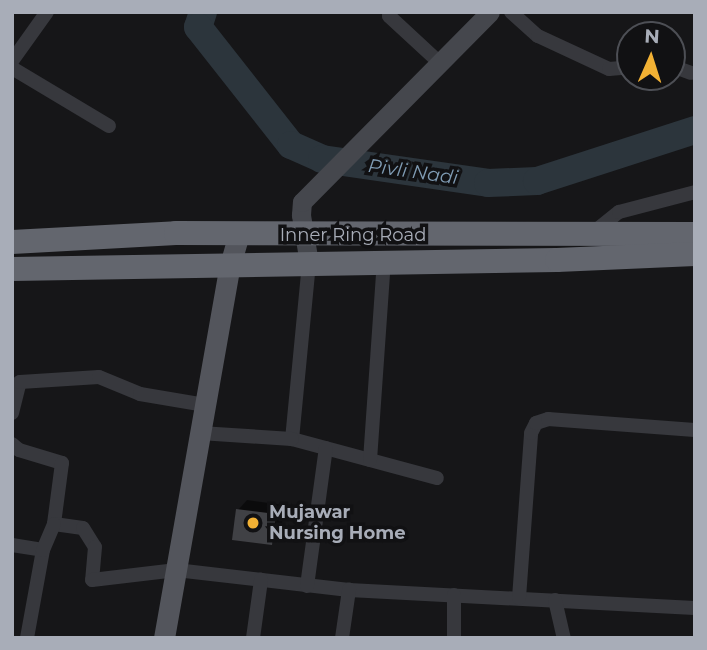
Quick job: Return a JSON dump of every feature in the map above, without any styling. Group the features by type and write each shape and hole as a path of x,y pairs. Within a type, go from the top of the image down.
{"highway":[{"name":"Inner Ring Road","path":"12,242 176,233 590,236 695,234"},
{"name":"Inner Ring Road","path":"12,269 557,260 695,254"}],"main road":[{"path":"164,638 230,265 239,234"}],"street":[{"path":"12,61 47,12"},
{"path":"390,12 390,16 440,63"},
{"path":"292,439 309,263 301,215 302,202 490,12"},
{"path":"511,12 538,36 609,69 616,68"},
{"path":"12,68 109,126"},
{"path":"590,236 619,212 695,192"},
{"path":"370,460 384,262"},
{"path":"12,413 16,375 99,377 140,394 205,405"},
{"path":"519,598 531,433 536,423 548,419 695,430"},
{"path":"201,433 292,439 437,478"},
{"path":"12,444 19,450 62,463 54,524 43,550 27,638"},
{"path":"307,586 326,448"},
{"path":"54,524 83,528 95,547 92,580 176,570 349,590 695,608"},
{"path":"12,545 43,550"},
{"path":"253,638 261,580"},
{"path":"342,638 349,590"},
{"path":"454,595 454,638"},
{"path":"555,600 564,638"}],"building":[{"path":"236,509 276,514 272,545 232,540"}],"waterway":[{"name":"Pivli Nadi","path":"203,12 198,27 291,145 322,159 488,183 537,181 695,130"}],"place":[{"name":"Mujawar Nursing Home","path":"253,523"}]}
